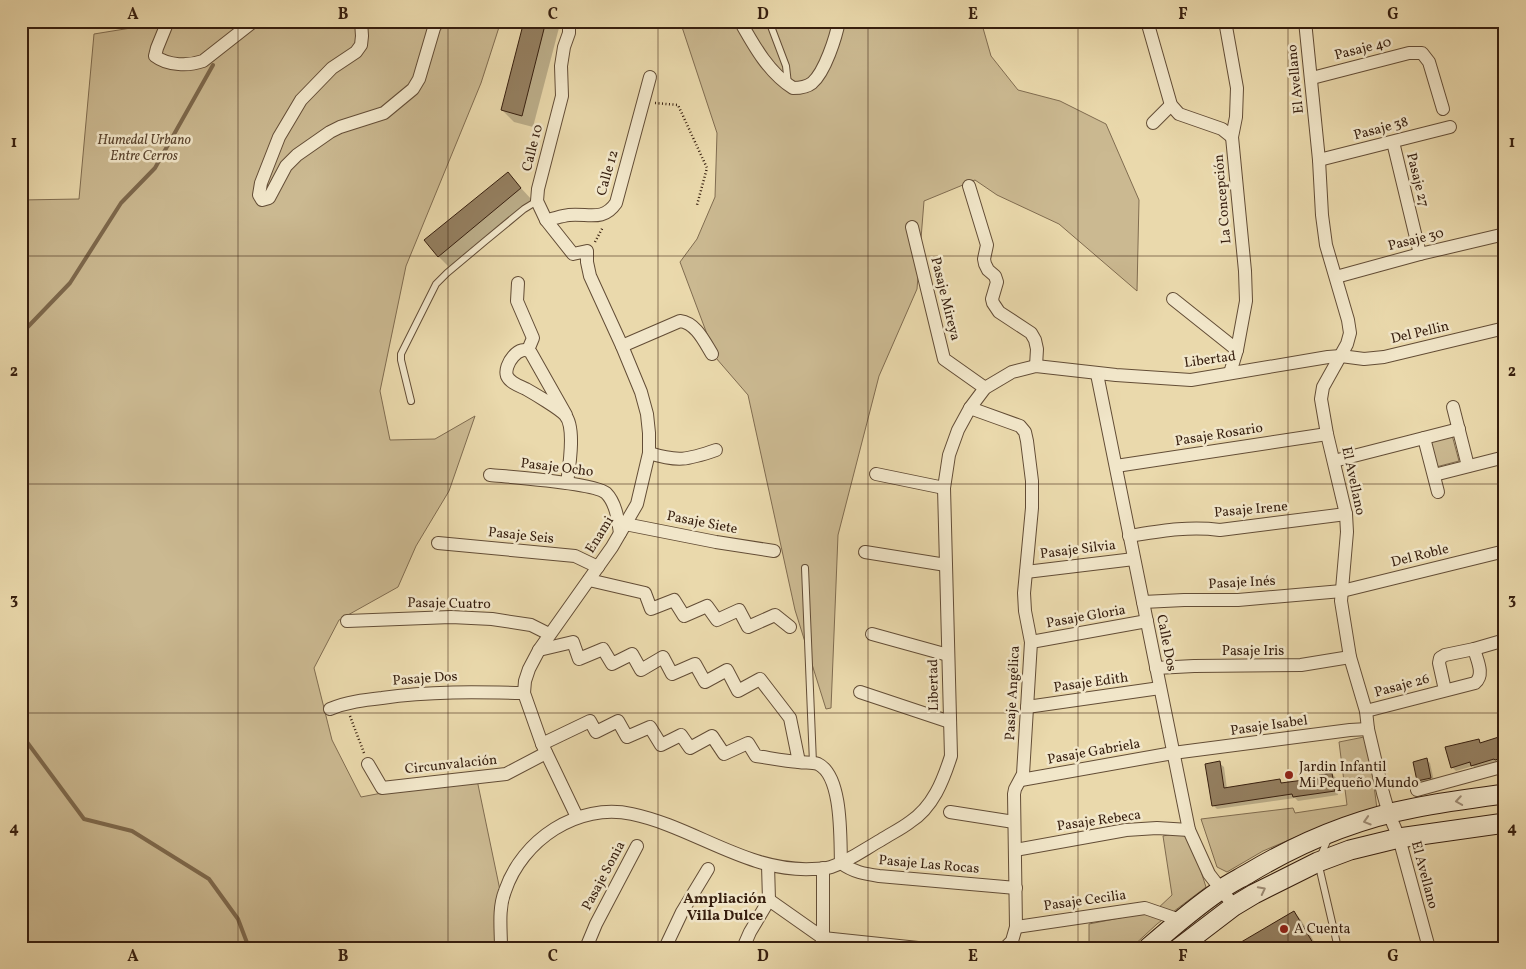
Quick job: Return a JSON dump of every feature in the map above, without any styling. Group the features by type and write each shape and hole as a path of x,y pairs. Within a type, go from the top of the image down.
{"main road":[{"path":"1148,948 1180,920 1221,890 1263,865 1308,842 1389,814 1414,808 1505,794"},
{"path":"1179,948 1234,906 1318,862 1350,850 1399,838 1505,823"}],"street":[{"path":"168,21 155,56 160,60 177,64 195,64 203,61 254,21"},
{"path":"361,21 361,45 356,52 332,68 301,100 279,137 261,183 259,195 262,200 270,198 286,166 297,156 330,132 384,113 413,88 419,79 434,28 438,21"},
{"path":"740,21 756,48 775,74 794,88 801,88 817,78 835,42 839,21"},
{"path":"1147,21 1171,104 1179,114 1222,129 1232,137"},
{"name":"La Concepción","path":"1225,21 1237,88 1236,117 1232,137 1245,271 1246,301 1237,350 1230,373"},
{"name":"El Avellano","path":"1305,21 1312,78 1326,245 1350,333 1347,344 1323,387 1321,399 1327,434 1346,514 1347,532 1340,600 1350,657 1366,711 1368,729 1389,814 1399,838 1429,948"},
{"name":"Calle 10","path":"537,201 538,189 562,96 564,47 570,23"},
{"name":"Pasaje 40","path":"1312,78 1409,53 1422,53 1429,62 1443,109"},
{"name":"Calle 12","path":"546,220 569,215 597,215 609,212 616,203 650,77"},
{"path":"1153,123 1171,104"},
{"name":"Pasaje 38","path":"1319,160 1450,127"},
{"name":"Pasaje 27","path":"1393,142 1420,254"},
{"path":"968,186 987,245 984,259 985,264 988,270 995,276 997,282 992,299 993,303 999,312 1031,333 1037,349 1036,366"},
{"path":"537,201 546,220 573,254 587,251"},
{"name":"Pasaje Mireya","path":"912,227 944,359 985,388"},
{"name":"Pasaje 30","path":"1336,277 1420,254 1505,234"},
{"name":"Enami","path":"524,693 529,668 539,650 598,567 637,504 649,453 650,433 641,392 590,276 586,262 587,251"},
{"path":"518,283 517,301 533,338 528,350"},
{"path":"1173,299 1237,350"},
{"path":"622,346 680,321 692,325 712,354"},
{"name":"Del Pellin","path":"1341,356 1364,359 1384,356 1505,328"},
{"path":"528,350 524,349 514,355 506,375 512,382 566,415"},
{"path":"528,350 536,360 566,415 570,428 571,441 567,483"},
{"name":"Libertad","path":"502,948 500,912 504,892 516,868 532,847 553,829 577,817 611,811 633,814 744,857 768,865 800,870 823,868 841,863 912,822 926,809 942,783 951,756 944,488 949,455 958,430 970,408 985,388 1012,372 1036,366 1097,374 1191,380 1341,356"},
{"name":"Calle Dos","path":"1097,374 1188,830 1209,874 1234,906"},
{"path":"1453,407 1468,466"},
{"name":"Pasaje Angélica","path":"970,408 1020,426 1025,432 1032,481 1032,508 1024,593 1025,611 1031,642 1023,774 1015,789 1016,927"},
{"path":"1334,461 1459,429"},
{"name":"Pasaje Rosario","path":"1116,466 1327,434"},
{"path":"1424,438 1438,492"},
{"path":"649,453 668,459 691,459 716,450"},
{"path":"1434,475 1505,457"},
{"path":"876,474 944,488"},
{"name":"Pasaje Ocho","path":"490,475 598,488 605,493 613,506 622,528"},
{"name":"Pasaje Irene","path":"1130,536 1182,528 1220,530 1346,514"},
{"name":"Pasaje Siete","path":"622,528 774,551"},
{"name":"Pasaje Seis","path":"438,543 575,556 598,567"},
{"name":"Del Roble","path":"1342,591 1505,551"},
{"path":"864,552 946,565"},
{"name":"Pasaje Silvia","path":"1026,572 1134,558"},
{"path":"589,580 645,593 651,609 674,600 684,616 707,606 717,620 739,610 748,627 775,615 790,627"},
{"name":"Pasaje Inés","path":"1143,602 1238,600 1342,591"},
{"name":"Pasaje Cuatro","path":"347,621 451,617 492,619 531,625 549,634"},
{"name":"Pasaje Gloria","path":"1031,642 1146,621"},
{"path":"872,634 948,655"},
{"name":"Pasaje 26","path":"1446,690 1439,663 1440,658 1445,655 1505,640"},
{"path":"539,650 573,642 579,659 602,648 612,664 632,654 641,670 663,657 672,674 695,664 705,682 728,670 738,691 760,678 790,718 799,762"},
{"name":"Pasaje 26","path":"1366,711 1474,683 1479,680 1480,674 1474,649"},
{"name":"Pasaje Iris","path":"1156,668 1301,665 1350,657"},
{"name":"Pasaje Edith","path":"1027,707 1160,688"},
{"path":"860,692 950,722"},
{"name":"Pasaje Dos","path":"330,708 346,703 413,693 524,693"},
{"path":"524,693 544,749 577,817"},
{"path":"544,749 590,721 596,732 618,721 627,737 650,727 661,746 681,735 690,748 712,736 724,754 748,743 756,756 820,765 826,770 836,793 840,819 841,863"},
{"name":"Pasaje Isabel","path":"1173,753 1368,729"},
{"name":"Circunvalación","path":"368,764 382,788 506,774 544,749"},
{"name":"Pasaje Gabriela","path":"1021,780 1173,753"},
{"path":"1417,790 1505,766"},
{"path":"950,812 1014,822"},
{"name":"Pasaje Rebeca","path":"1015,850 1126,830 1156,828 1188,830"},
{"name":"Pasaje Sonia","path":"586,948 596,924 637,846"},
{"name":"Pasaje Las Rocas","path":"841,863 863,874 1016,888"},
{"path":"743,948 769,900 768,865"},
{"path":"822,943 823,868"},
{"path":"665,948 682,912 708,869"},
{"path":"769,900 822,943 918,948"},
{"name":"Pasaje Cecilia","path":"1016,927 1145,908 1180,920"},
{"path":"1005,948 1012,941 1016,927"}],"lane":[{"path":"769,21 786,66 788,85"},
{"path":"411,401 401,354 436,284 490,236 537,201"},
{"path":"805,568 813,763"},
{"path":"1330,833 1318,862 1338,948"}],"path":[{"path":"643,102 678,105 707,168 697,205"},
{"path":"587,251 598,240 609,212"},
{"path":"346,703 368,764"}],"green space":[{"name":"Humedal Urbano Entre Cerros","path":"174,21 501,21 481,83 406,266 380,391 390,440 435,439 475,416 449,491 416,546 398,587 339,620 314,668 332,740 361,797 476,775 501,895 502,948 21,948 21,200 79,199 94,34"},
{"path":"680,21 981,21 991,56 1018,90 1060,101 1106,124 1139,200 1137,291 1059,224 997,195 975,180 924,201 917,289 879,376 838,535 831,708 826,709 795,610 748,395 716,358 680,262 697,239 715,197 717,133"},
{"path":"1452,435 1459,461 1436,467 1429,441"},
{"path":"1364,737 1372,770 1377,809 1322,826 1263,851 1227,872 1217,867 1201,819 1293,808 1295,813 1347,805 1339,742"},
{"path":"1188,831 1206,887 1157,924 1131,948 1089,948 1089,924 1155,911 1172,895 1163,836"}],"building":[{"path":"524,21 546,21 522,116 501,110"},
{"path":"508,172 521,188 438,257 424,240"},
{"path":"1505,735 1505,757 1471,766 1470,762 1451,768 1445,747 1479,739 1480,743"},
{"path":"1427,758 1431,778 1417,781 1413,762"},
{"path":"1220,761 1224,788 1280,779 1281,783 1319,778 1319,775 1332,773 1335,791 1293,797 1292,794 1212,806 1205,764"},
{"name":"A Cuenta","path":"1294,911 1316,948 1231,948"}],"waterway":[{"path":"21,334 70,283 121,203 155,168 213,65"},
{"path":"21,734 84,819 132,831 209,879 238,919 249,948"}],"place":[{"name":"Jardin Infantil Mi Pequeño Mundo","path":"1289,775"},
{"name":"A Cuenta","path":"1284,929"}],"district":[{"name":"Ampliación Villa Dulce","path":"725,908"}]}
